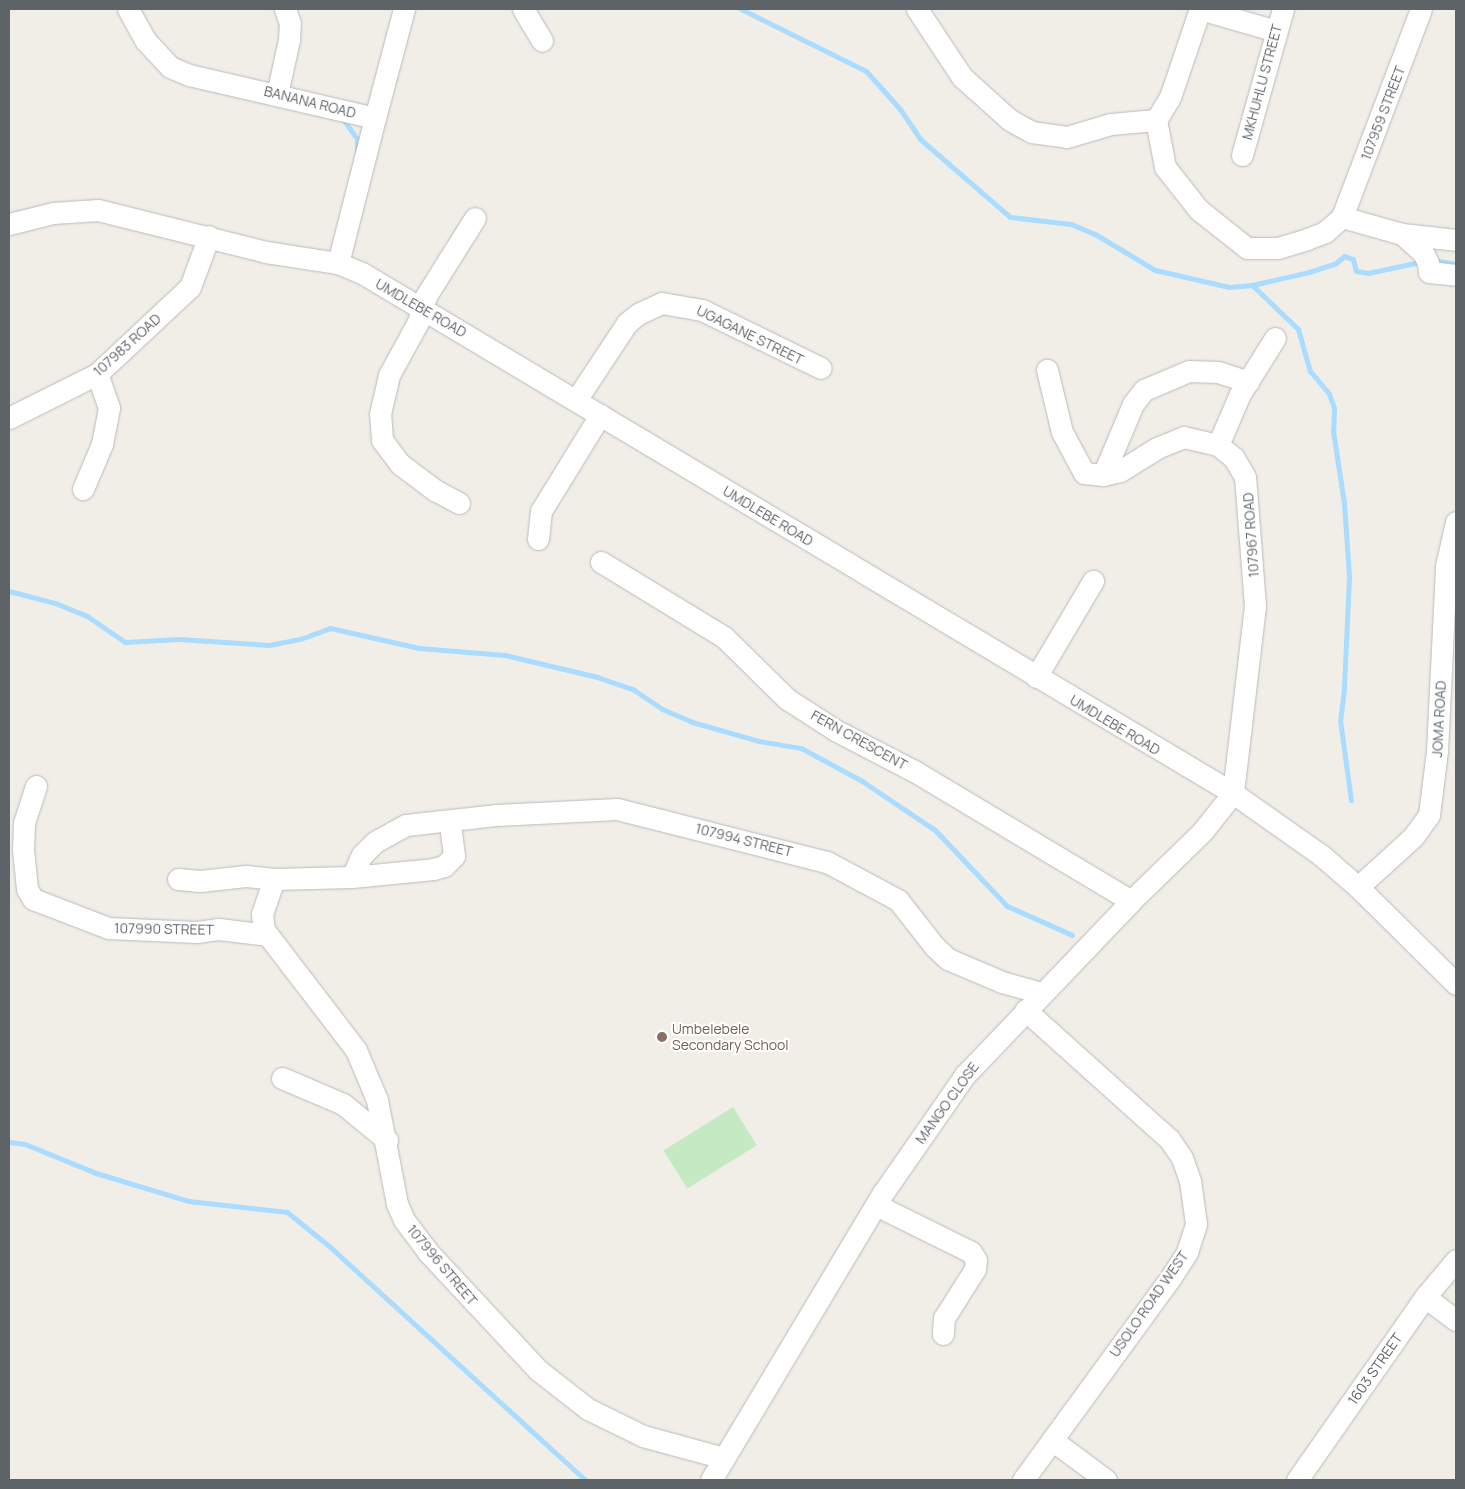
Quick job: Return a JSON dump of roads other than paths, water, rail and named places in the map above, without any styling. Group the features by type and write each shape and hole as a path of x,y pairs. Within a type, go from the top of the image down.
{"street":[{"name":"BANANA ROAD","path":"128,9 145,40 170,67 189,75 375,118 338,263"},
{"path":"277,94 289,40 290,23 285,9"},
{"path":"375,118 404,9"},
{"path":"523,9 542,41"},
{"path":"917,9 962,77 1019,126 1042,135 1067,137 1111,124 1156,120"},
{"path":"1276,31 1200,9 1170,97 1156,120 1166,167 1174,183 1199,210 1242,246 1278,248 1292,244 1325,232 1342,217 1402,234 1456,240"},
{"name":"MKHUHLU STREET","path":"1242,155 1283,9"},
{"name":"107959 STREET","path":"1342,217 1421,9"},
{"name":"UMDLEBE ROAD","path":"9,224 53,213 98,210 209,236 266,252 338,263 423,308 1036,678 1233,793 1297,836 1358,887 1456,984"},
{"path":"459,503 436,491 400,464 388,449 379,430 382,396 389,375 423,308 426,296 475,218"},
{"path":"1402,234 1422,253 1429,272 1456,275"},
{"name":"107983 ROAD","path":"9,418 97,374 190,287 209,236"},
{"name":"UGAGANE STREET","path":"576,400 627,323 638,314 662,303 702,310 821,368"},
{"path":"1218,445 1248,382 1275,338"},
{"path":"1047,370 1067,446 1084,473 1103,475 1133,404 1144,390 1189,371 1218,372 1248,382"},
{"path":"83,489 102,444 109,408 97,374"},
{"path":"538,539 541,511 600,415"},
{"name":"107967 ROAD","path":"1103,475 1128,468 1171,441 1198,438 1218,445 1234,458 1248,489 1255,606 1245,675 1244,711 1233,793"},
{"name":"JOMA ROAD","path":"1358,887 1413,837 1429,815 1437,751 1446,566 1456,522"},
{"name":"FERN CRESCENT","path":"601,562 724,637 781,694 837,731 914,771 1130,901"},
{"path":"1036,678 1093,581"},
{"name":"107990 STREET","path":"36,786 24,823 23,849 28,894 33,899 108,928 197,932 219,929 267,935"},
{"name":"MANGO CLOSE","path":"710,1480 876,1206 964,1075 1130,901 1202,832 1233,793"},
{"name":"107994 STREET","path":"352,877 362,855 375,842 406,825 450,822 497,815 617,809 806,855 827,862 898,900 935,947 948,959 1002,982 1041,993"},
{"path":"178,879 200,881 246,876 274,879 352,877 444,866 454,856 450,822"},
{"path":"267,935 262,914 274,879"},
{"name":"107996 STREET","path":"267,935 282,950 356,1050 377,1100 387,1140 397,1204 404,1220 479,1309 538,1370 588,1408 611,1422 643,1436 724,1458"},
{"name":"USOLO ROAD WEST","path":"1023,1480 1187,1252 1196,1224 1196,1207 1182,1158 1169,1139 1025,1010"},
{"path":"282,1078 343,1104 387,1140"},
{"path":"876,1206 971,1252 976,1260 975,1269 944,1318 942,1334"},
{"name":"1603 STREET","path":"1297,1480 1425,1297 1456,1260"},
{"path":"1425,1297 1456,1320"},
{"path":"1052,1440 1106,1480"}],"waterway":[{"path":"741,9 866,71 900,109 920,139 1010,217 1071,224 1095,234 1155,270 1229,287 1252,285 1298,329 1310,371 1329,394 1334,408 1333,431 1344,503 1349,577 1344,689 1340,720 1351,800"},
{"path":"343,119 357,139 357,151"},
{"path":"1252,285 1309,272 1336,263 1344,256 1353,259 1356,271 1368,273 1420,262"},
{"path":"1432,260 1456,264"},
{"path":"9,591 55,603 87,616 125,642 179,639 269,645 300,639 330,628 419,648 505,655 597,677 634,690 662,709 692,722 759,741 801,748 862,781 935,830 1007,906 1072,935"},
{"path":"9,1142 25,1144 96,1173 189,1201 287,1212 329,1246 585,1480"}],"place":[{"name":"Umbelebele Secondary School","path":"662,1037"}]}
